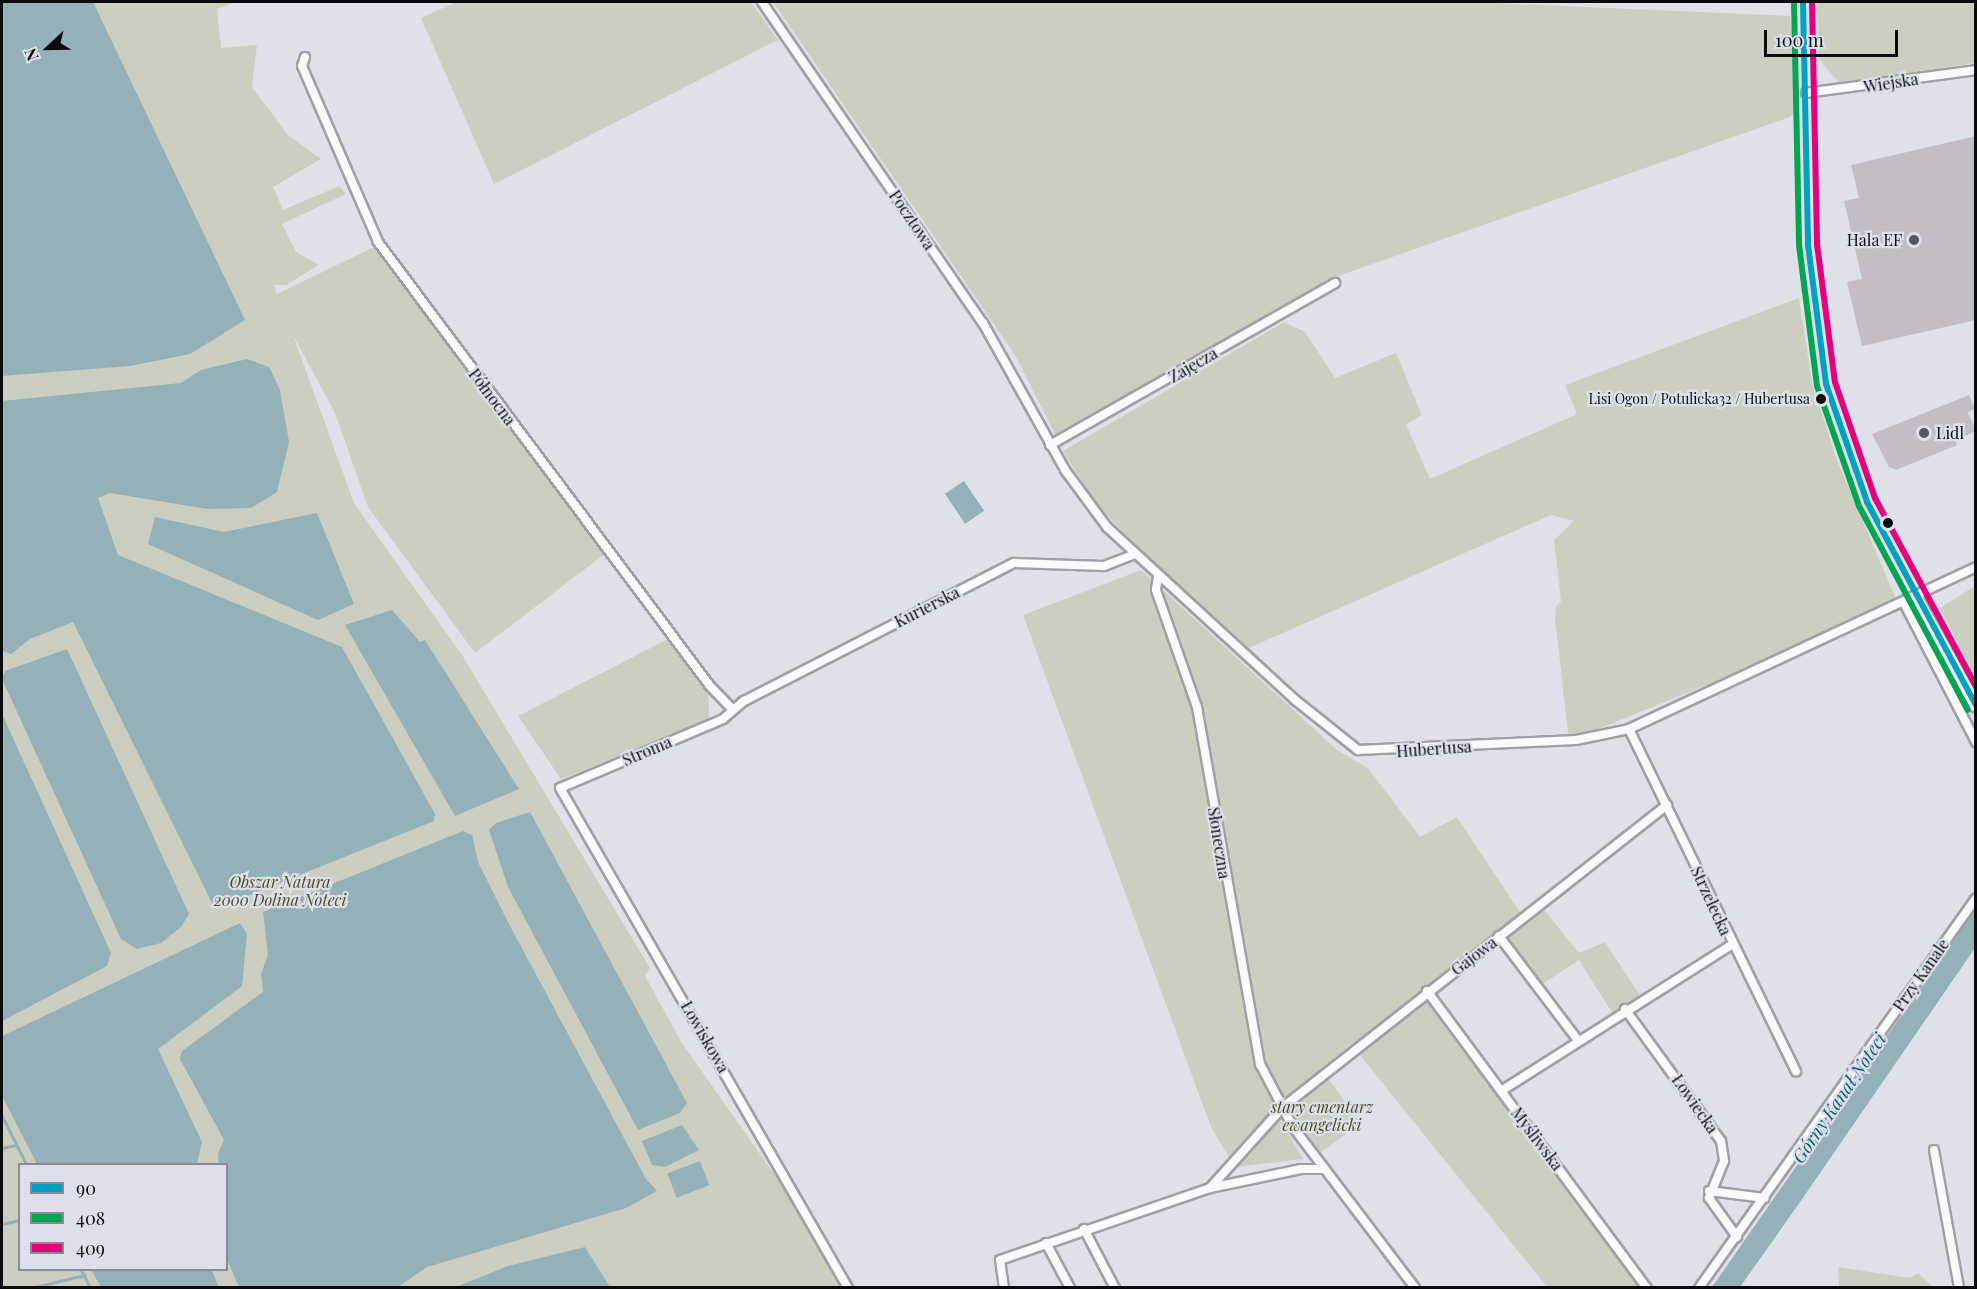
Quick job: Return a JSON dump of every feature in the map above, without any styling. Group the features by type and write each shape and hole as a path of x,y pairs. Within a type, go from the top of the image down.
{"street":[{"name":"Pocztowa","path":"762,2 982,323 1050,445"},
{"name":"Północna","path":"305,57 302,66 378,242 710,686 733,710"},
{"name":"Wiejska","path":"1806,93 1976,70"},
{"name":"Zajęcza","path":"1050,445 1335,283"},
{"name":"Hubertusa","path":"1050,445 1100,519 1133,555 1358,750 1576,740 1629,729 1904,603 1976,567"},
{"name":"Kurierska","path":"733,710 1014,562 1104,566 1133,555"},
{"name":"Słoneczna","path":"1158,577 1156,590 1197,707 1260,1064 1282,1108 1323,1169 1413,1287"},
{"path":"1916,597 1976,706"},
{"path":"1904,603 1976,742"},
{"name":"Stroma","path":"560,788 723,718 733,710"},
{"name":"Strzelecka","path":"1629,729 1667,805 1731,945 1796,1071"},
{"name":"Łowiskowa","path":"560,788 848,1287"},
{"name":"Gajowa","path":"1282,1108 1427,991 1667,805"},
{"name":"Przy Kanale","path":"1699,1287 1765,1198 1976,898"},
{"path":"1499,936 1577,1039"},
{"path":"1501,1091 1577,1039 1731,945"},
{"name":"Myśliwska","path":"1427,991 1647,1287"},
{"name":"Łowiecka","path":"1625,1009 1721,1141 1724,1161 1709,1191"},
{"path":"1210,1188 1282,1108"},
{"path":"1934,1150 1959,1287"},
{"path":"1004,1287 1000,1260 1084,1229 1210,1188 1301,1169 1323,1169"},
{"path":"1709,1191 1765,1198"},
{"path":"1709,1191 1737,1237"},
{"path":"1084,1229 1115,1287"},
{"path":"1046,1243 1070,1287"}],"green space":[{"name":"Obszar Natura 2000 Dolina Noteci","path":"2,2 235,2 217,9 221,48 257,45 252,87 288,135 321,159 273,187 283,210 339,186 346,194 282,224 296,252 319,265 286,285 274,285 277,294 374,247 606,553 475,653 368,507 335,413 293,335 354,503 464,658 650,968 645,976 682,1043 786,1191 846,1287 2,1288"},
{"path":"456,2 751,2 778,40 494,184 421,18"},
{"path":"773,2 1471,2 1790,16 1798,107 1790,117 1327,280 1056,436 1015,355"},
{"path":"1817,2 1975,2 1975,63 1839,83 1819,59"},
{"path":"1799,298 1812,383 1838,463 1899,606 1569,741 1555,619 1556,606 1561,602 1554,540 1574,521 1551,515 1249,648 1141,552 1093,499 1063,451 1284,322 1305,332 1335,378 1396,353 1422,415 1406,424 1430,479 1577,414 1565,385"},
{"path":"1141,570 1337,750 1368,768 1420,837 1457,817 1523,917 1540,905 1579,953 1605,942 1641,997 1614,1016 1579,960 1538,987 1499,936 1424,990 1639,1287 1547,1287 1351,1044 1274,1109 1303,1159 1235,1167 1211,1127 1023,615"},
{"path":"1975,586 1975,676 1940,608"},
{"path":"672,637 708,690 709,720 561,779 518,716"},
{"name":"stary cmentarz ewangelicki","path":"1328,1078 1361,1123 1319,1154 1286,1109"},
{"path":"1838,1267 1910,1278 1918,1273 1933,1287 1839,1287"}],"water":[{"path":"2,2 93,2 245,320 190,354 130,366 2,376"},
{"path":"247,359 269,367 280,390 289,442 277,492 251,508 208,509 110,493 98,498 118,555 342,647 435,814 434,821 215,909 73,622 30,639 11,654 2,651 2,401 181,383 201,370"},
{"path":"964,481 984,511 965,524 945,494"},
{"path":"317,513 354,604 318,620 148,544 155,517 224,532"},
{"path":"392,610 420,642 425,640 519,789 455,816 345,625"},
{"path":"67,649 189,914 181,927 161,943 137,949 121,939 2,679 5,671"},
{"path":"2,714 111,953 107,966 2,1021"},
{"path":"530,812 687,1103 680,1113 638,1130 508,887 489,830 496,823"},
{"path":"463,831 472,835 478,862 510,926 646,1179 657,1191 626,1208 427,1267 398,1287 239,1287 228,1261 228,1163 219,1163 218,1153 224,1140 180,1059 182,1051 263,992 261,974 268,955 263,912"},
{"path":"1975,910 1975,948 1798,1205 1740,1287 1712,1287"},
{"path":"240,923 247,934 242,986 158,1049 202,1142 197,1163 36,1163 2,1096 2,1036"},
{"path":"682,1125 699,1150 665,1167 652,1165 642,1141"},
{"path":"700,1161 709,1185 677,1198 667,1174"},
{"path":"585,1247 610,1287 456,1287 508,1266"},
{"path":"92,1271 212,1271 218,1286 101,1287"}],"building":[{"name":"Hala EF","path":"1976,136 1976,320 1862,346 1847,282 1862,279 1844,201 1859,198 1851,165"},
{"name":"Lidl","path":"1969,395 1975,409 1968,412 1976,431 1955,440 1957,445 1896,470 1889,467 1872,434"}],"waterway":[{"path":"2,1116 26,1163"},
{"path":"2,1148 16,1145"},
{"path":"2,1224 18,1220"},
{"path":"82,1271 90,1288"},
{"path":"30,1288 84,1275"}],"transit line":[{"name":"408","path":"1794,2 1799,245 1817,386 1859,506 1968,710"},
{"name":"90","path":"1803,2 1808,245 1826,384 1867,502 1976,705"},
{"name":"409","path":"1812,2 1817,244 1835,382 1875,498 1976,686"}],"place":[{"name":"Hala EF","path":"1914,240"},
{"name":"Lisi Ogon / Potulicka32 / Hubertusa","path":"1821,399"},
{"name":"Lidl","path":"1924,433"}],"water label":[{"name":"Górny Kanał Noteci","path":"1839,1098"}]}
